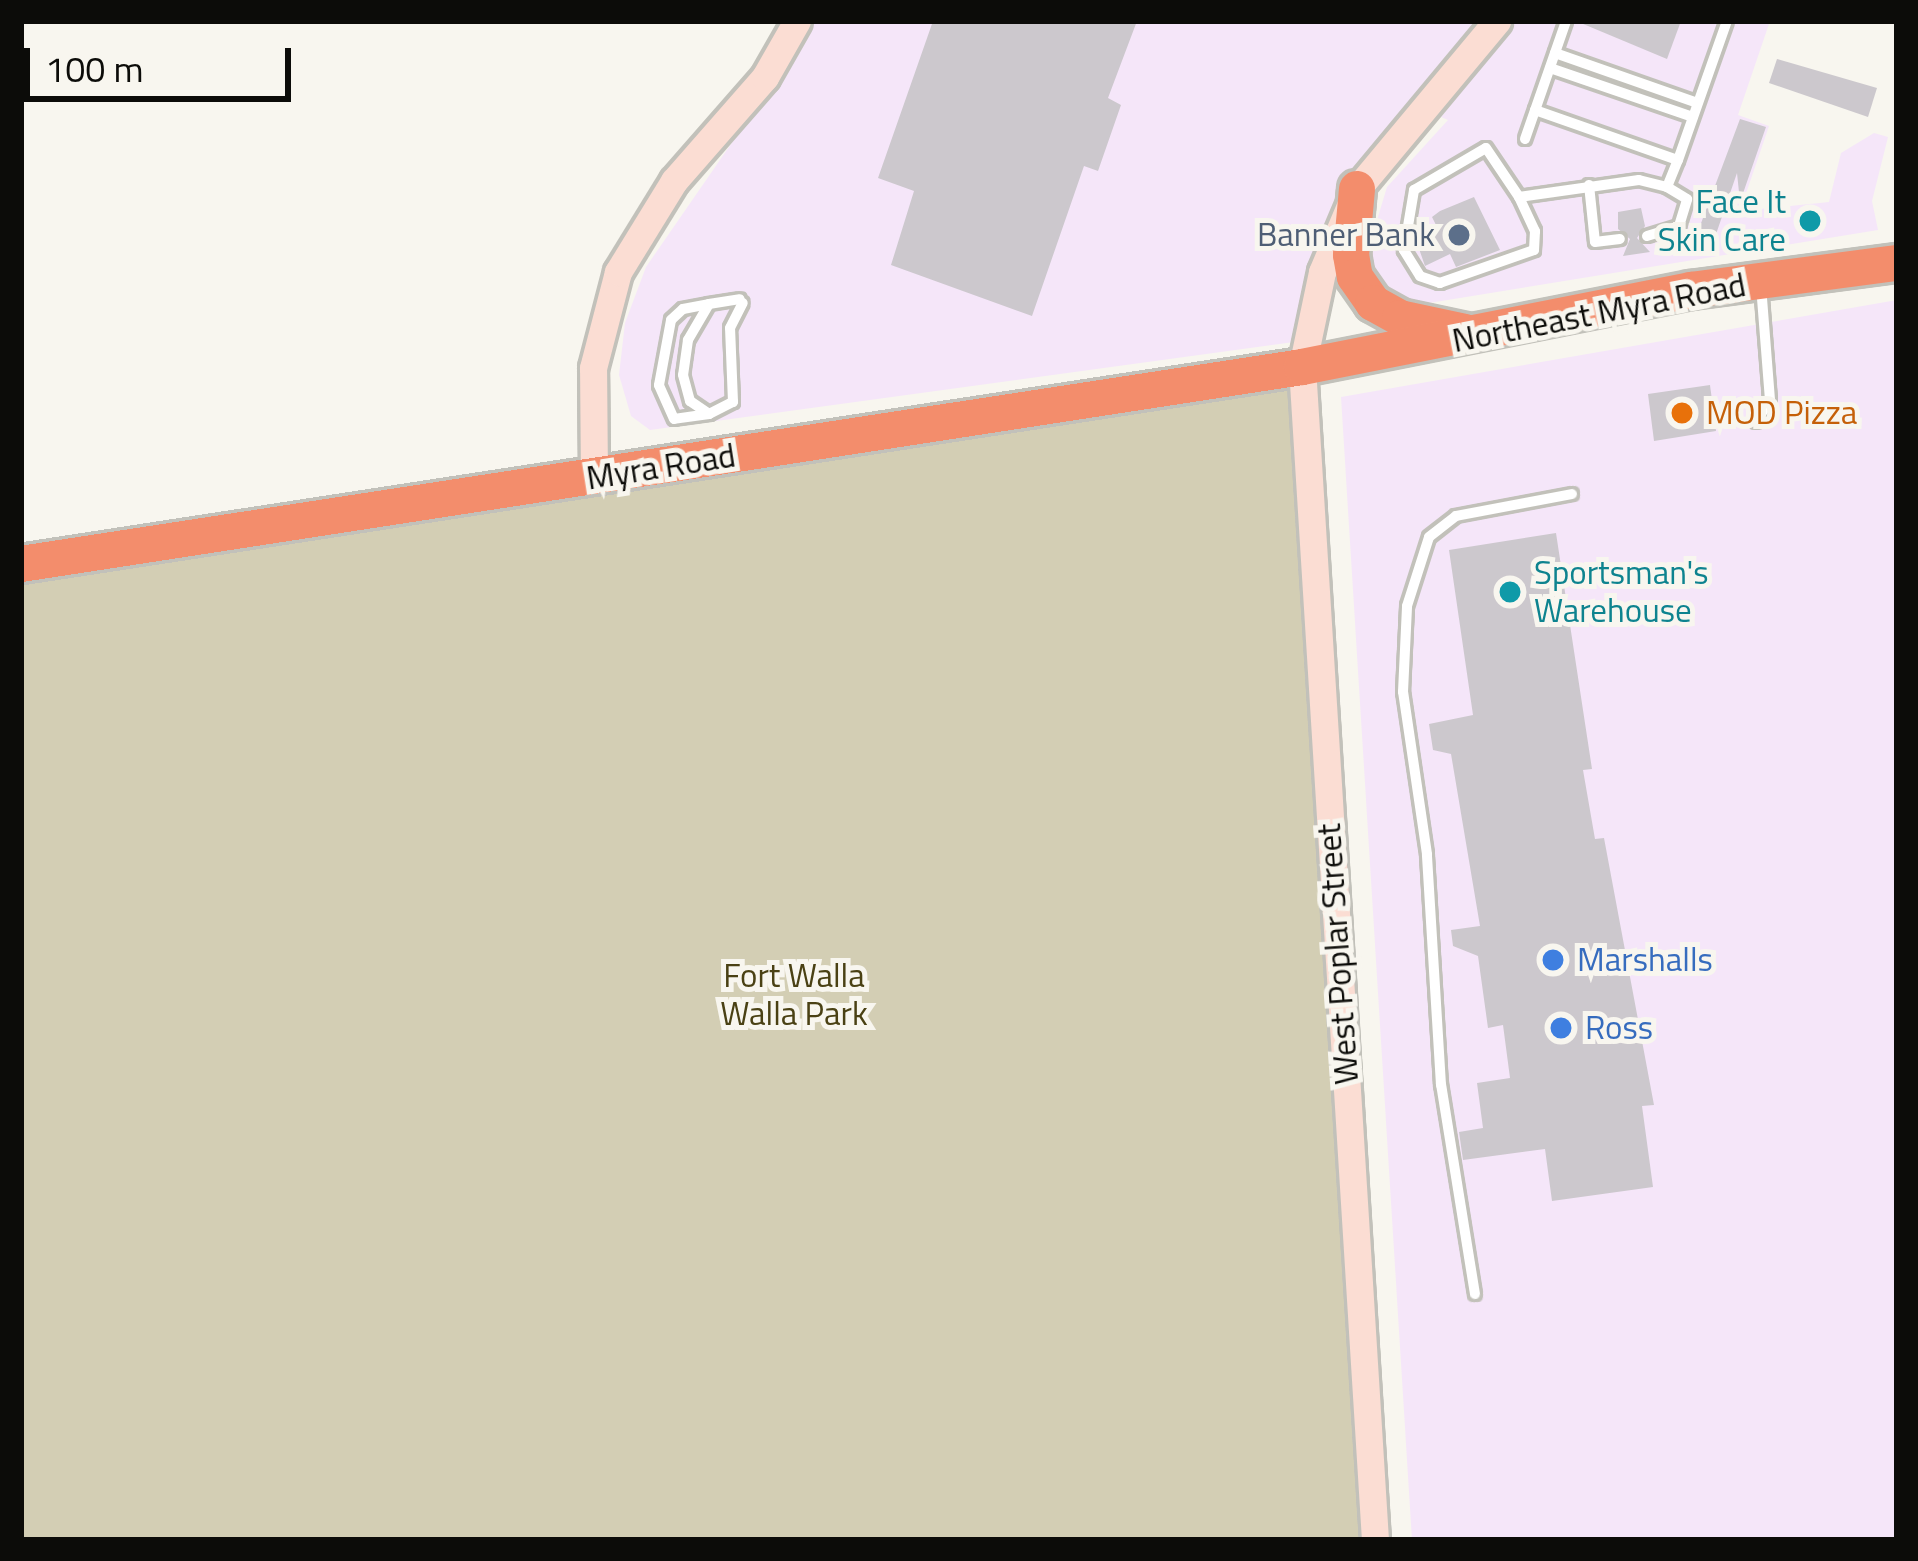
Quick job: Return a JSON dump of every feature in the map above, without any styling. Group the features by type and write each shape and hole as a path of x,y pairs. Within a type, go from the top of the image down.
{"highway":[{"path":"1357,190 1351,254 1355,277 1373,303 1400,318 1486,336"},
{"name":"Northeast Myra Road","path":"1302,367 1761,282 1897,263"},
{"name":"Myra Road","path":"21,564 1302,367"}],"main road":[{"path":"594,478 593,368 618,272 674,181 765,77 797,21"},
{"name":"West Poplar Street","path":"1375,1540 1302,367 1322,272 1357,190 1497,21"}],"lane":[{"path":"1525,139 1566,21"},
{"path":"1667,188 1726,21"},
{"path":"1555,53 1698,103"},
{"path":"1550,68 1693,118"},
{"path":"1535,110 1678,160"},
{"path":"1486,148 1519,197 1535,231 1534,250 1440,283 1420,276 1404,250 1414,190 1486,148"},
{"path":"1519,197 1640,180 1687,199 1679,226 1647,236"},
{"path":"1589,184 1595,242 1620,239"},
{"path":"1756,422 1770,400 1761,282"},
{"path":"741,301 730,328 733,402 710,413 674,418 659,385 671,320 709,304 741,301"},
{"path":"709,304 688,340 682,375 690,401 710,413"},
{"path":"1475,1294 1441,1085 1427,854 1403,692 1407,606 1429,537 1456,516 1572,494"}],"shaded area":[{"path":"816,21 1480,21 1347,183 1317,244 1294,342 650,430 631,416 619,375 625,323 646,267"},
{"path":"1515,21 1770,21 1738,115 1769,126 1740,211 1829,202 1841,153 1874,133 1888,137 1872,201 1878,230 1423,304 1377,290 1365,260 1387,187 1448,120 1441,117"},
{"path":"1897,300 1897,1540 1412,1540 1341,397"}],"green space":[{"name":"Fort Walla Walla Park","path":"1302,367 1375,1540 21,1540 21,564"}],"building":[{"path":"933,21 1137,21 1108,98 1121,105 1098,171 1084,166 1032,316 891,265 914,191 878,178"},
{"path":"1576,21 1681,21 1667,59"},
{"path":"1777,59 1877,88 1868,117 1769,83"},
{"path":"1740,119 1766,127 1740,202 1737,173 1714,240 1697,234"},
{"name":"Banner Bank","path":"1474,197 1500,250 1456,267 1450,254 1425,266 1416,240 1438,229 1432,217"},
{"path":"1641,208 1645,226 1637,238 1650,252 1623,256 1630,239 1618,229 1618,212"},
{"name":"MOD Pizza","path":"1710,385 1716,431 1654,441 1648,394"},
{"path":"1556,533 1592,769 1583,770 1595,839 1604,838 1654,1105 1642,1106 1653,1187 1552,1201 1545,1149 1463,1160 1459,1132 1483,1128 1477,1083 1510,1078 1503,1025 1488,1028 1478,956 1453,946 1451,930 1480,926 1451,754 1433,750 1429,724 1473,715 1449,550"}],"place":[{"name":"Face It Skin Care","path":"1810,221"},
{"name":"Banner Bank","path":"1459,235"},
{"name":"MOD Pizza","path":"1682,413"},
{"name":"Sportsman's Warehouse","path":"1510,592"},
{"name":"Marshalls","path":"1553,960"},
{"name":"Ross","path":"1561,1028"}]}
